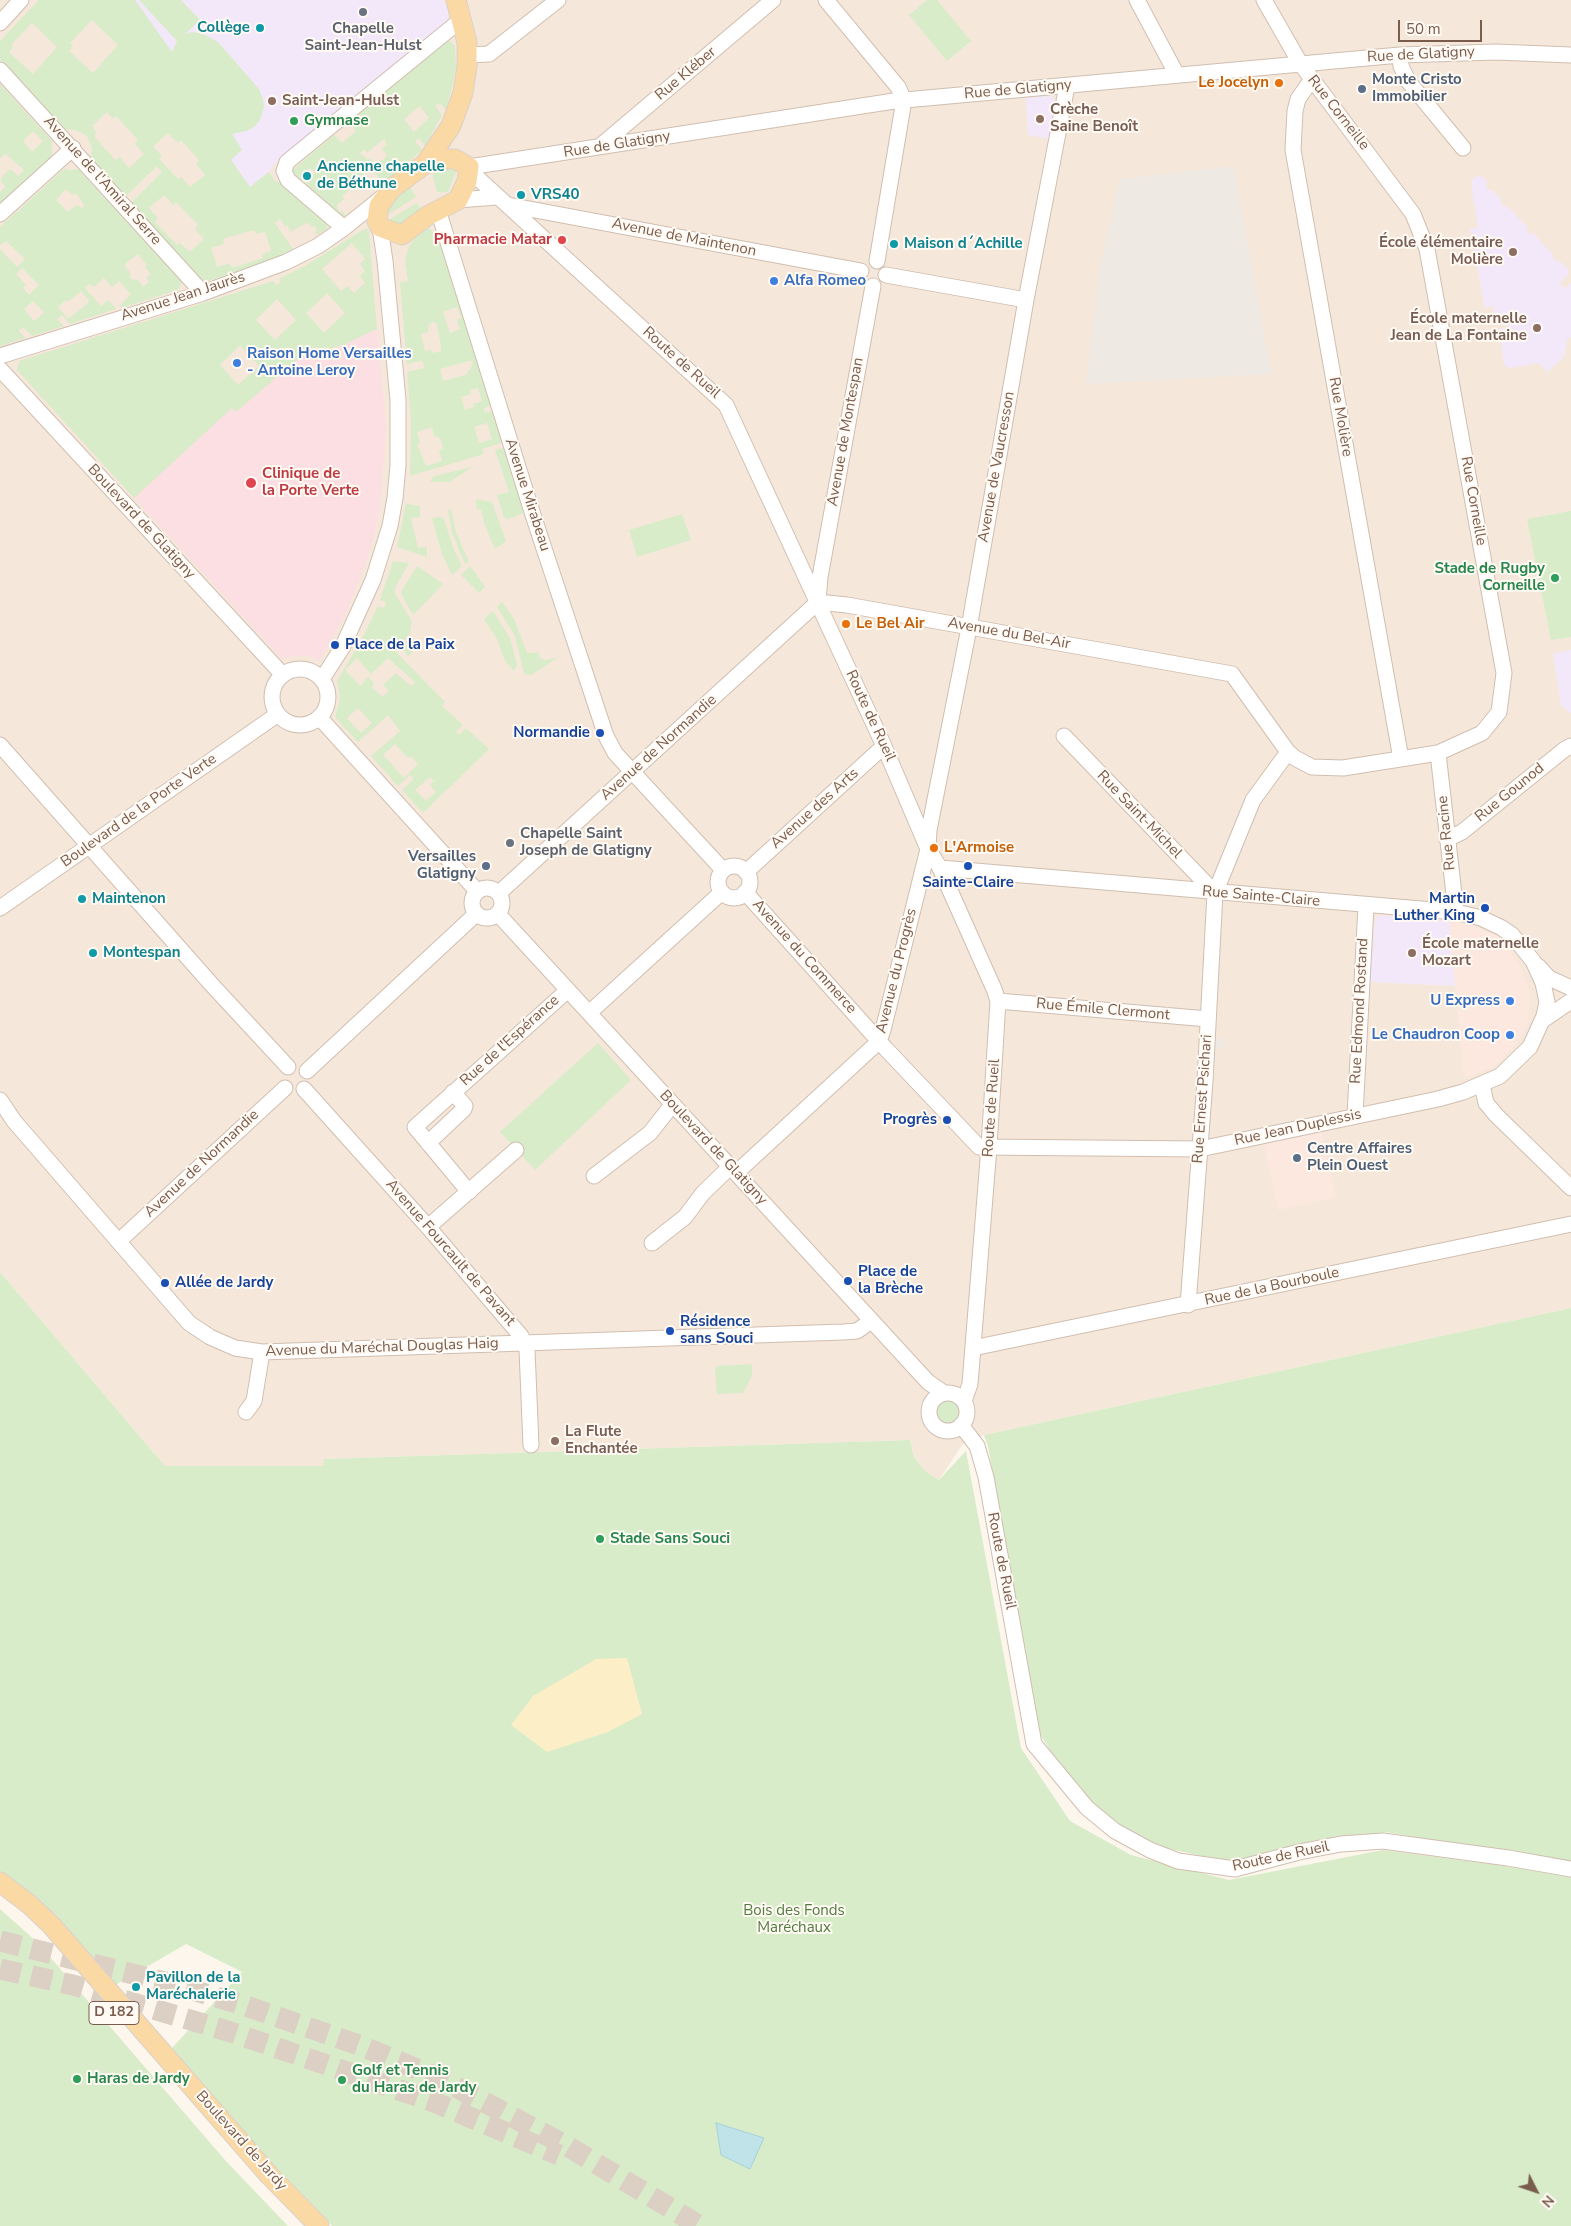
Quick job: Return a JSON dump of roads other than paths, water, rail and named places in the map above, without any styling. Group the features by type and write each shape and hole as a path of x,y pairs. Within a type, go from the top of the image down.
{"main road":[{"path":"426,164 451,126 463,93 468,55 462,19 456,0"},
{"path":"451,126 465,166 458,200 414,224 402,234 378,224 379,206 385,195 406,176 435,160 465,166"},
{"name":"Boulevard de Jardy","path":"0,1882 30,1905 52,1926 269,2175 319,2226"},
{"name":"Boulevard de Jardy","path":"0,1896 43,1934 261,2183 302,2226"}],"street":[{"path":"0,22 21,0"},
{"path":"468,55 489,54 558,0"},
{"name":"Rue Kléber","path":"598,148 773,0"},
{"path":"826,0 898,87 904,100 877,261"},
{"path":"1137,0 1177,75"},
{"name":"Rue Corneille","path":"1172,662 1232,674 1288,752 1294,758 1312,767 1343,768 1438,754 1482,733 1499,712 1504,674 1429,258 1413,214 1300,63 1264,0"},
{"path":"344,228 288,180 284,171 287,162 462,19"},
{"name":"Rue de Glatigny","path":"465,166 598,148 904,100 1400,55 1463,52 1571,55"},
{"path":"1400,55 1401,66 1408,81 1463,148"},
{"name":"Avenue de l'Amiral Serre","path":"0,70 203,292"},
{"name":"Rue Molière","path":"1312,79 1296,105 1293,150 1401,759"},
{"name":"Avenue de Vaucresson","path":"932,859 929,830 969,628 1026,300 1067,86"},
{"path":"0,214 73,148"},
{"name":"Route de Rueil","path":"465,166 723,401 818,602 884,746 932,859 998,1001 990,1147 974,1348 970,1377 948,1397"},
{"name":"Avenue Jean Jaurès","path":"0,356 203,292 286,262 318,246 356,219 385,195"},
{"name":"Avenue de Maintenon","path":"458,200 502,201 861,271"},
{"name":"Avenue Mirabeau","path":"438,210 533,515 606,736 615,753 632,772"},
{"path":"322,679 342,648 373,580 390,526 398,465 398,400 386,261 378,224 356,219"},
{"path":"386,261 402,234"},
{"path":"868,261 877,261 885,268 886,275 883,282 873,286 865,283 861,271 868,261"},
{"path":"886,275 1026,300"},
{"name":"Avenue de Montespan","path":"818,602 820,577 873,286"},
{"name":"Boulevard de Glatigny","path":"0,369 283,675"},
{"name":"Avenue du Bel-Air","path":"818,602 847,605 969,628 1172,662"},
{"name":"Avenue de Normandie","path":"500,893 818,602"},
{"path":"298,669 307,670 322,679 327,690 328,702 319,717 308,724 295,724 283,719 278,714 274,707 273,690 283,675 298,669"},
{"name":"Boulevard de la Porte Verte","path":"0,908 278,714"},
{"path":"319,717 477,892"},
{"name":"Rue Saint-Michel","path":"1064,736 1215,893"},
{"path":"0,745 212,985 288,1067"},
{"name":"Avenue des Arts","path":"746,872 884,746"},
{"name":"Rue Gounod","path":"1447,839 1462,832 1571,746"},
{"name":"Rue Ernest Psichari","path":"1188,1305 1200,1149 1215,893 1253,800 1288,752"},
{"name":"Rue Racine","path":"1438,754 1456,912"},
{"path":"632,772 723,870"},
{"name":"Rue Sainte-Claire","path":"932,859 1215,893 1456,912 1481,918 1502,928 1522,945 1533,961 1544,990"},
{"name":"Avenue du Progrès","path":"652,1243 685,1217 703,1193 733,1170 879,1040 932,859"},
{"path":"737,866 746,872 749,884 745,892 731,897 722,892 718,884 723,870 727,867 737,866"},
{"path":"486,887 500,893 503,901 498,914 490,918 476,914 472,905 474,895 477,892 486,887"},
{"path":"589,1013 722,892"},
{"name":"Avenue du Commerce","path":"745,892 979,1147 990,1147"},
{"name":"Rue Edmond Rostand","path":"1355,1115 1366,906"},
{"path":"306,1071 476,914"},
{"name":"Boulevard de Glatigny","path":"498,914 871,1321 928,1382 948,1397"},
{"path":"1533,961 1550,978 1571,988"},
{"name":"Rue de l'Espérance","path":"468,1192 416,1126 568,990"},
{"name":"Rue Jean Duplessis","path":"990,1147 1200,1149 1438,1099 1482,1085 1500,1076 1530,1047 1543,1020 1547,1002 1544,990"},
{"name":"Rue Émile Clermont","path":"998,1001 1208,1019"},
{"path":"1543,1020 1571,1001"},
{"path":"300,1066 306,1071 309,1081 304,1089 292,1092 285,1088 282,1077 288,1067 300,1066"},
{"path":"1482,1085 1486,1103 1496,1115 1571,1188"},
{"name":"Avenue de Normandie","path":"119,1240 285,1088"},
{"name":"Avenue Fourcault de Pavant","path":"304,1089 428,1227 516,1329 525,1343"},
{"name":"Rue de l'Espérance","path":"428,1143 464,1110 465,1106 453,1092"},
{"name":"Avenue du Maréchal Douglas Haig","path":"0,1100 14,1120 189,1323 222,1344 254,1352 262,1352 525,1343 857,1331 871,1321"},
{"path":"594,1176 650,1133 672,1105"},
{"path":"428,1227 516,1150"},
{"name":"Rue de la Bourboule","path":"974,1348 1571,1224"},
{"path":"525,1343 531,1445"},
{"path":"246,1412 254,1401 262,1352"},
{"path":"948,1397 966,1416 960,1426 948,1430 936,1426 930,1414 948,1397"},
{"name":"Route de Rueil","path":"960,1426 977,1446 986,1477 1034,1744 1087,1808 1115,1831 1150,1850 1178,1862 1235,1869 1333,1846 1383,1840 1518,1859 1571,1869"}],"water":[{"path":"716,2123 764,2138 750,2169 721,2155"}],"tunnel":[{"path":"0,1941 165,1982 240,2004 359,2045 439,2078 569,2147 700,2226"},
{"path":"0,1969 73,1985 234,2033 434,2102 559,2155"}],"place":[{"name":"Chapelle Saint-Jean-Hulst","path":"363,12"},
{"name":"Collège","path":"260,28"},
{"name":"Le Jocelyn","path":"1279,83"},
{"name":"Monte Cristo Immobilier","path":"1362,89"},
{"name":"Saint-Jean-Hulst","path":"272,101"},
{"name":"Crèche Saine Benoît","path":"1040,119"},
{"name":"Gymnase","path":"294,121"},
{"name":"Ancienne chapelle de Béthune","path":"307,176"},
{"name":"VRS40","path":"521,195"},
{"name":"Pharmacie Matar","path":"562,240"},
{"name":"Maison d´Achille","path":"894,244"},
{"name":"École élémentaire Molière","path":"1513,252"},
{"name":"Alfa Romeo","path":"774,281"},
{"name":"École maternelle Jean de La Fontaine","path":"1537,328"},
{"name":"Raison Home Versailles - Antoine Leroy","path":"237,363"},
{"name":"Clinique de la Porte Verte","path":"251,483"},
{"name":"Stade de Rugby Corneille","path":"1555,578"},
{"name":"Le Bel Air","path":"846,624"},
{"name":"Place de la Paix","path":"335,645"},
{"name":"Normandie","path":"600,733"},
{"name":"Chapelle Saint Joseph de Glatigny","path":"510,843"},
{"name":"L'Armoise","path":"934,848"},
{"name":"Versailles Glatigny","path":"486,866"},
{"name":"Sainte-Claire","path":"968,866"},
{"name":"Maintenon","path":"82,899"},
{"name":"Martin Luther King","path":"1485,908"},
{"name":"Montespan","path":"93,953"},
{"name":"École maternelle Mozart","path":"1412,953"},
{"name":"U Express","path":"1510,1001"},
{"name":"Le Chaudron Coop","path":"1510,1035"},
{"name":"Progrès","path":"947,1120"},
{"name":"Centre Affaires Plein Ouest","path":"1297,1158"},
{"name":"Place de la Brèche","path":"848,1281"},
{"name":"Allée de Jardy","path":"165,1283"},
{"name":"Résidence sans Souci","path":"670,1331"},
{"name":"La Flute Enchantée","path":"555,1441"},
{"name":"Stade Sans Souci","path":"600,1539"},
{"name":"Pavillon de la Maréchalerie","path":"136,1987"},
{"name":"Haras de Jardy","path":"77,2079"},
{"name":"Golf et Tennis du Haras de Jardy","path":"342,2080"}],"park label":[{"name":"Bois des Fonds Maréchaux","path":"794,1920"}]}
